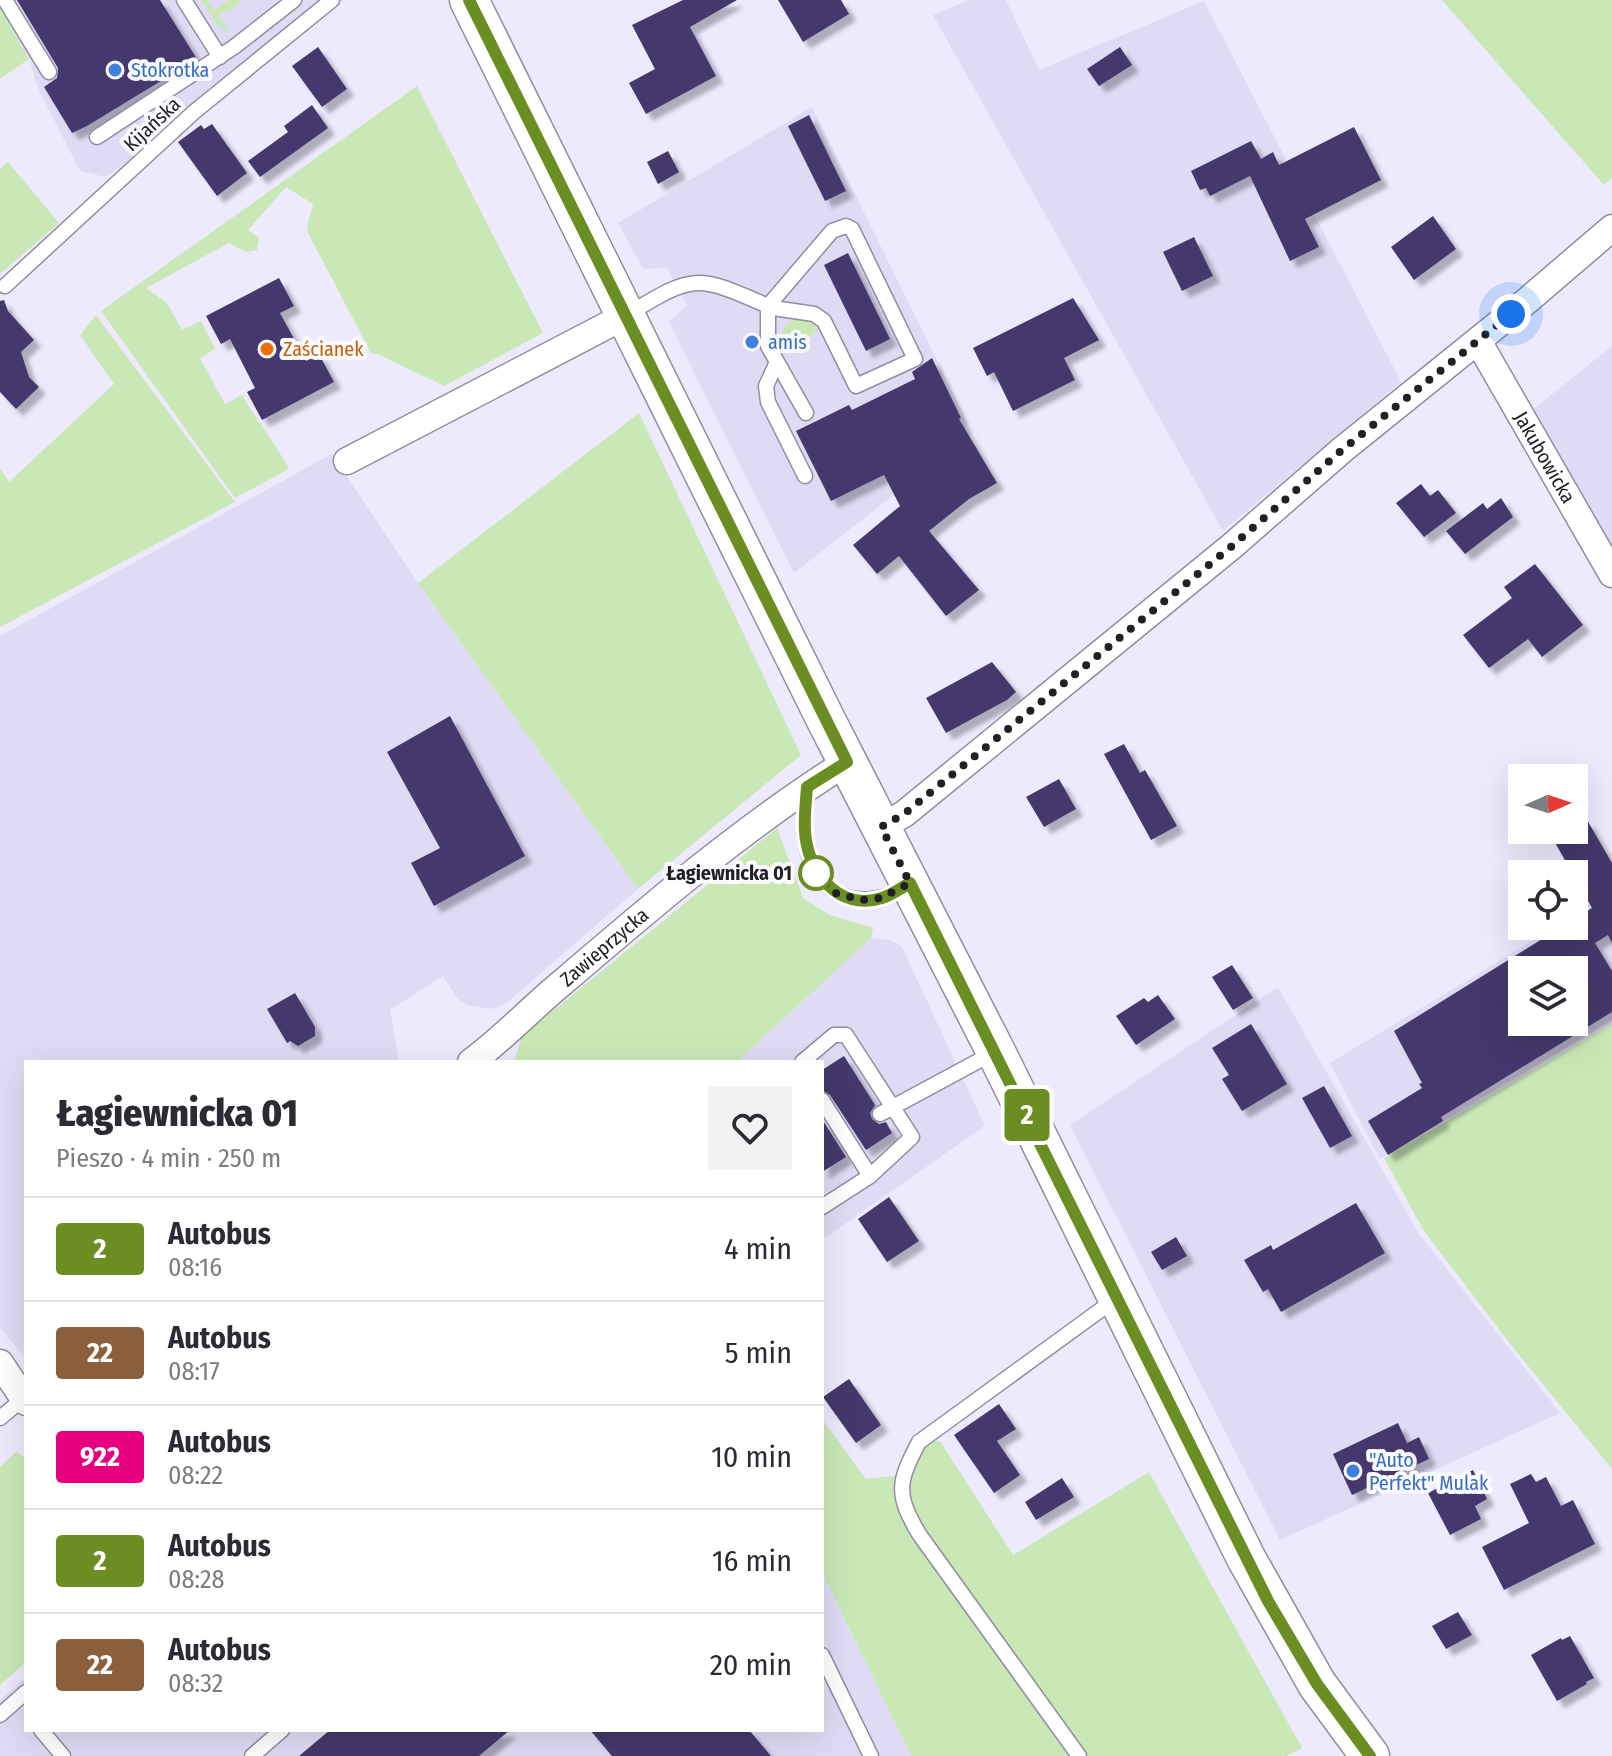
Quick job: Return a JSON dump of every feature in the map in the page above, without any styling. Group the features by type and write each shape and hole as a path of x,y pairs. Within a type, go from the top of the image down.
{"main road":[{"path":"469,0 1268,1601 1317,1684 1370,1756"}],"street":[{"path":"881,827 904,814 1612,228"},
{"path":"347,461 625,316"},
{"name":"Jakubowicka","path":"1478,341 1612,574"},
{"name":"Zawieprzycka","path":"476,1060 500,1051 527,1012 689,874 807,787 847,762"},
{"path":"0,1363 24,1399"}],"lane":[{"path":"5,0 49,72"},
{"path":"184,0 220,57"},
{"path":"97,137 220,57 294,0"},
{"name":"Kijańska","path":"5,286 194,112 332,0"},
{"path":"625,316 670,288 697,282 730,289 768,306 814,314 824,321 856,386 915,359 852,229 846,226 832,231 768,306 768,346 806,413"},
{"path":"777,362 766,386 768,402 805,476"},
{"path":"807,787 805,832 809,854 816,873 835,893 861,900 881,898 910,883"},
{"path":"804,1060 834,1035 846,1035 886,1110 912,1137 870,1176 824,1206"},
{"path":"886,1110 996,1052"},
{"path":"827,1101 850,1133 870,1176"},
{"path":"1079,1756 919,1534 904,1508 902,1475 919,1442 1117,1298"},
{"path":"0,1418 24,1401"},
{"path":"824,1659 871,1756"},
{"path":"0,1715 23,1701"},
{"path":"43,1732 63,1756"},
{"path":"252,1756 280,1732"}],"shaded area":[{"path":"0,0 344,0 235,74 194,112 106,177 80,171 39,90 29,59 0,8"},
{"path":"969,0 1006,0 1039,70 1204,1 1401,382 1223,531 933,15"},
{"path":"812,107 973,433 794,573 669,322 687,305 667,268 643,269 618,223"},
{"path":"1612,346 1612,553 1530,412"},
{"path":"332,454 418,583 638,889 505,1004 491,1009 467,1005 457,998 443,976 390,1010 398,1060 24,1060 24,1357 0,1327 0,636"},
{"path":"1612,889 1612,1020 1588,1034 1588,956 1508,956 1508,1036 1585,1036 1380,1159 1330,1063 1534,940 1588,940 1588,905"},
{"path":"871,938 891,940 902,947 985,1126 824,1239 824,1060 739,1060"},
{"path":"1278,987 1419,1234 1560,1413 1280,1540 1070,1125"},
{"path":"824,1576 911,1756 0,1756 0,1700 24,1679 24,1732 824,1732"}],"green space":[{"path":"201,0 207,0 214,10 229,0 243,0 218,16 231,32 218,26"},
{"path":"1442,0 1612,0 1612,178 1604,185"},
{"path":"0,8 29,59 0,79"},
{"path":"417,86 543,333 444,386 371,353 308,233 313,204 286,187 248,230 259,238 257,250 247,252 229,243 146,288 167,303 182,330 201,321 215,349 200,358 225,404 242,395 289,469 235,498 101,311"},
{"path":"8,162 59,223 0,274 0,169"},
{"path":"96,315 235,502 0,627 0,468 9,482 114,384 80,335"},
{"path":"797,318 809,320 819,331 805,338 807,342 787,352 782,333 786,324"},
{"path":"639,413 801,755 638,889 418,583"},
{"path":"777,828 803,898 830,915 873,928 871,938 739,1060 515,1060 522,1036"},
{"path":"1612,1024 1612,1469 1424,1231 1384,1158"},
{"path":"824,1422 866,1479 902,1475 919,1442 940,1441 1013,1555 1149,1472 1302,1748 1286,1756 911,1756 824,1576"},
{"path":"16,1452 24,1457 24,1664 0,1685 0,1467"}],"building":[{"name":"Stokrotka","path":"17,0 160,0 197,59 72,133 44,87 57,78 58,68"},
{"path":"683,0 737,0 690,27 716,76 646,114 629,83 655,69 632,25"},
{"path":"778,0 841,0 849,14 803,42"},
{"path":"318,47 347,89 322,107 292,66"},
{"path":"1120,47 1132,65 1099,86 1087,69"},
{"path":"312,105 328,128 260,177 248,161 288,132 284,126"},
{"path":"809,115 846,191 825,201 788,126"},
{"path":"212,124 247,173 217,196 178,142 201,125 204,129"},
{"path":"1354,127 1381,180 1305,219 1319,247 1290,261 1250,176 1210,196 1206,188 1200,190 1191,171 1251,141 1261,159 1273,152 1279,165"},
{"path":"668,151 679,172 658,184 647,162"},
{"path":"1433,216 1456,249 1414,280 1391,247"},
{"path":"1194,237 1213,276 1182,291 1163,252"},
{"path":"848,253 890,339 866,351 824,265"},
{"name":"Zaścianek","path":"279,278 294,306 280,313 306,361 319,354 334,382 262,420 247,392 255,388 230,339 221,344 206,316"},
{"path":"1073,298 1099,340 1064,358 1075,380 1013,411 994,372 987,376 973,348"},
{"path":"4,300 8,311 34,340 21,352 29,377 39,387 16,409 0,392 0,301"},
{"path":"932,358 959,419 997,483 969,499 929,531 979,590 946,616 899,556 877,574 853,545 900,506 884,475 831,501 796,431 849,405 852,410 915,379 912,372"},
{"path":"1421,484 1430,496 1438,490 1456,513 1424,537 1396,503"},
{"path":"1501,498 1513,517 1465,554 1446,531 1483,503 1487,509"},
{"path":"1535,564 1583,625 1542,657 1528,639 1489,668 1463,635 1512,598 1504,587"},
{"path":"992,662 1016,692 946,733 926,698"},
{"path":"450,716 525,856 434,906 411,863 440,848 387,752"},
{"path":"1124,744 1140,773 1145,770 1177,826 1151,840 1104,754"},
{"path":"1059,779 1076,809 1044,827 1026,797"},
{"path":"1588,822 1612,863 1612,943 1608,935 1595,943 1612,971 1612,1012 1588,1027 1588,956 1515,956 1540,940 1588,940 1588,910 1592,908 1588,901 1588,860 1565,860 1556,844 1588,844"},
{"path":"1508,960 1508,1036 1573,1036 1441,1117 1443,1121 1388,1155 1368,1121 1422,1088 1394,1031"},
{"path":"1232,965 1253,998 1233,1010 1212,977"},
{"path":"295,993 315,1027 315,1036 298,1046 290,1041 287,1043 267,1009"},
{"path":"1158,995 1175,1019 1136,1045 1116,1016 1144,998 1148,1002"},
{"path":"1251,1024 1287,1084 1242,1111 1222,1079 1229,1075 1212,1048"},
{"path":"844,1056 875,1105 870,1113 872,1119 879,1124 886,1122 892,1133 866,1150 830,1095 824,1091 824,1069"},
{"path":"1324,1086 1352,1136 1330,1148 1302,1098"},
{"path":"824,1122 846,1157 824,1171"},
{"path":"889,1197 919,1241 887,1262 858,1219"},
{"path":"1356,1203 1385,1253 1281,1312 1268,1289 1263,1292 1244,1260 1271,1245 1273,1250"},
{"path":"1176,1237 1187,1256 1162,1270 1151,1252"},
{"path":"849,1379 881,1425 856,1443 824,1396"},
{"path":"999,1404 1016,1429 997,1441 1020,1475 994,1493 954,1435"},
{"path":"1398,1423 1407,1443 1419,1437 1429,1459 1352,1495 1333,1454"},
{"path":"1473,1470 1487,1499 1475,1506 1481,1519 1450,1535 1428,1493"},
{"path":"1531,1474 1536,1482 1546,1477 1561,1506 1573,1500 1595,1544 1504,1590 1482,1547 1529,1523 1510,1484"},
{"path":"1062,1478 1074,1497 1036,1520 1025,1502"},
{"path":"1458,1612 1472,1635 1446,1649 1432,1626"},
{"path":"1570,1636 1594,1678 1557,1701 1531,1655"},
{"path":"328,1732 508,1732 479,1756 299,1756"},
{"path":"592,1732 751,1732 771,1756 612,1756"}],"bus line":[{"name":"2","path":"469,0 847,762 807,787 805,832 816,873 835,893 861,900 881,898 910,883 1268,1601 1317,1684 1370,1756"}],"place":[{"name":"Stokrotka","path":"115,70"},
{"name":"amis","path":"752,342"},
{"name":"Zaścianek","path":"267,349"},
{"name":"Łagiewnicka 01","path":"816,873"},
{"name":"\"Auto Perfekt\" Mulak","path":"1353,1471"}],"route":[{"path":"816,873 835,893 861,900 881,898 910,883 881,827 904,814 1232,546 1342,450 1511,314"}]}
